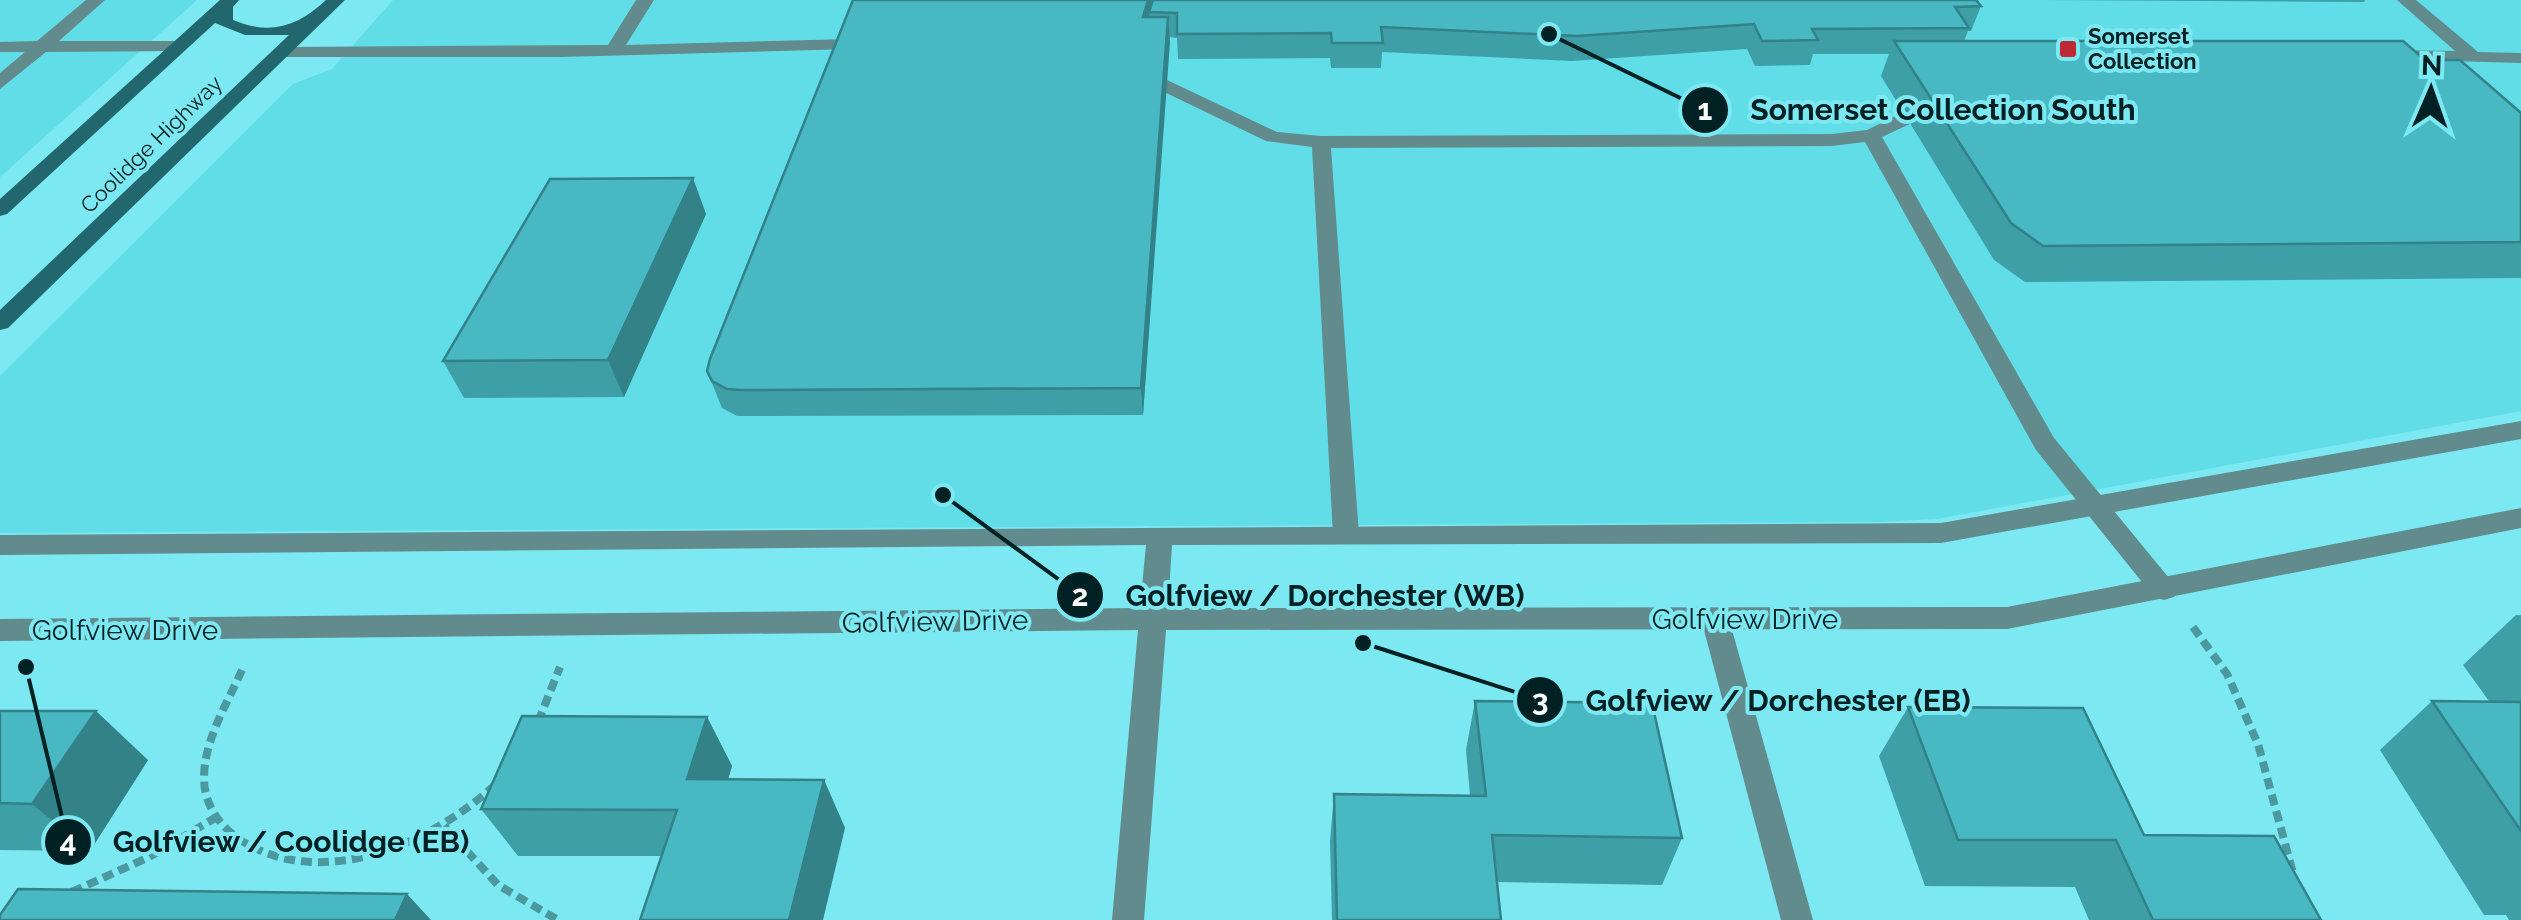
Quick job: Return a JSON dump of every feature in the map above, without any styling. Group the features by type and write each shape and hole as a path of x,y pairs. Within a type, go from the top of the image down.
{"main road":[{"name":"Coolidge Highway","path":"0,324 336,0"},
{"name":"Coolidge Highway","path":"0,210 227,3"},
{"path":"227,3 224,23 235,28 266,32 310,26"}],"street":[{"path":"0,82 96,0"},
{"path":"614,50 645,0"},
{"path":"2406,0 2472,56"},
{"path":"284,52 851,44"},
{"path":"0,47 180,46"},
{"path":"2374,55 2521,58"},
{"path":"1167,86 1273,137 1321,142 1820,140 1870,135 1907,118"},
{"path":"1870,135 2046,444 2094,508 2164,589"},
{"path":"1321,142 1346,535"},
{"path":"0,545 1941,533 2521,430"},
{"name":"Golfview Drive","path":"0,630 1152,619 2006,618 2521,518"},
{"path":"1128,920 1160,535"},
{"path":"1715,618 1797,920"}],"path":[{"path":"2193,626 2227,674 2258,744 2297,885"},
{"path":"528,740 560,667"},
{"path":"242,670 218,726 208,761 205,792 215,818 235,838 282,861 316,863 356,856 444,826 480,800 498,780"},
{"path":"66,894 149,857 215,818"},
{"path":"444,826 498,884 558,920"}],"shaded area":[{"path":"0,0 197,0 0,177"},
{"name":"Somerset Collection","path":"393,0 2521,0 2521,411 1937,519 1878,522 0,533 0,376 293,84 332,69"}],"building":[{"path":"853,0 1148,0 1143,17 1168,17 1141,388 741,390 727,389 712,381 707,371 710,359"},
{"path":"1153,0 1976,0 1981,6 1955,7 1969,28 1812,29 1818,40 1762,41 1754,24 1577,36 1381,27 1383,43 1332,43 1331,33 1177,34 1177,13 1149,12"},
{"path":"1894,41 2403,41 2425,60 2460,60 2521,113 2521,242 2043,246 2011,223"},
{"path":"693,178 608,360 443,361 550,179"},
{"path":"1475,701 1652,703 1682,838 1492,835 1501,920 1337,920 1334,794 1486,796"},
{"path":"2432,701 2521,702 2521,831"},
{"path":"1908,707 2083,708 2144,835 2274,836 2321,920 2153,920 2116,840 1958,840"},
{"path":"0,711 96,711 32,804 0,803"},
{"path":"522,716 707,717 687,779 824,780 789,920 640,920 677,810 481,809"},
{"path":"18,889 407,894 395,920 0,920"}],"place":[{"name":"Somerset Collection South","path":"1549,34"},
{"name":"Somerset Collection","path":"2068,49"},
{"name":"Golfview / Dorchester (WB)","path":"943,495"},
{"name":"Golfview / Dorchester (EB)","path":"1363,643"},
{"name":"Golfview / Coolidge (EB)","path":"26,667"}]}
